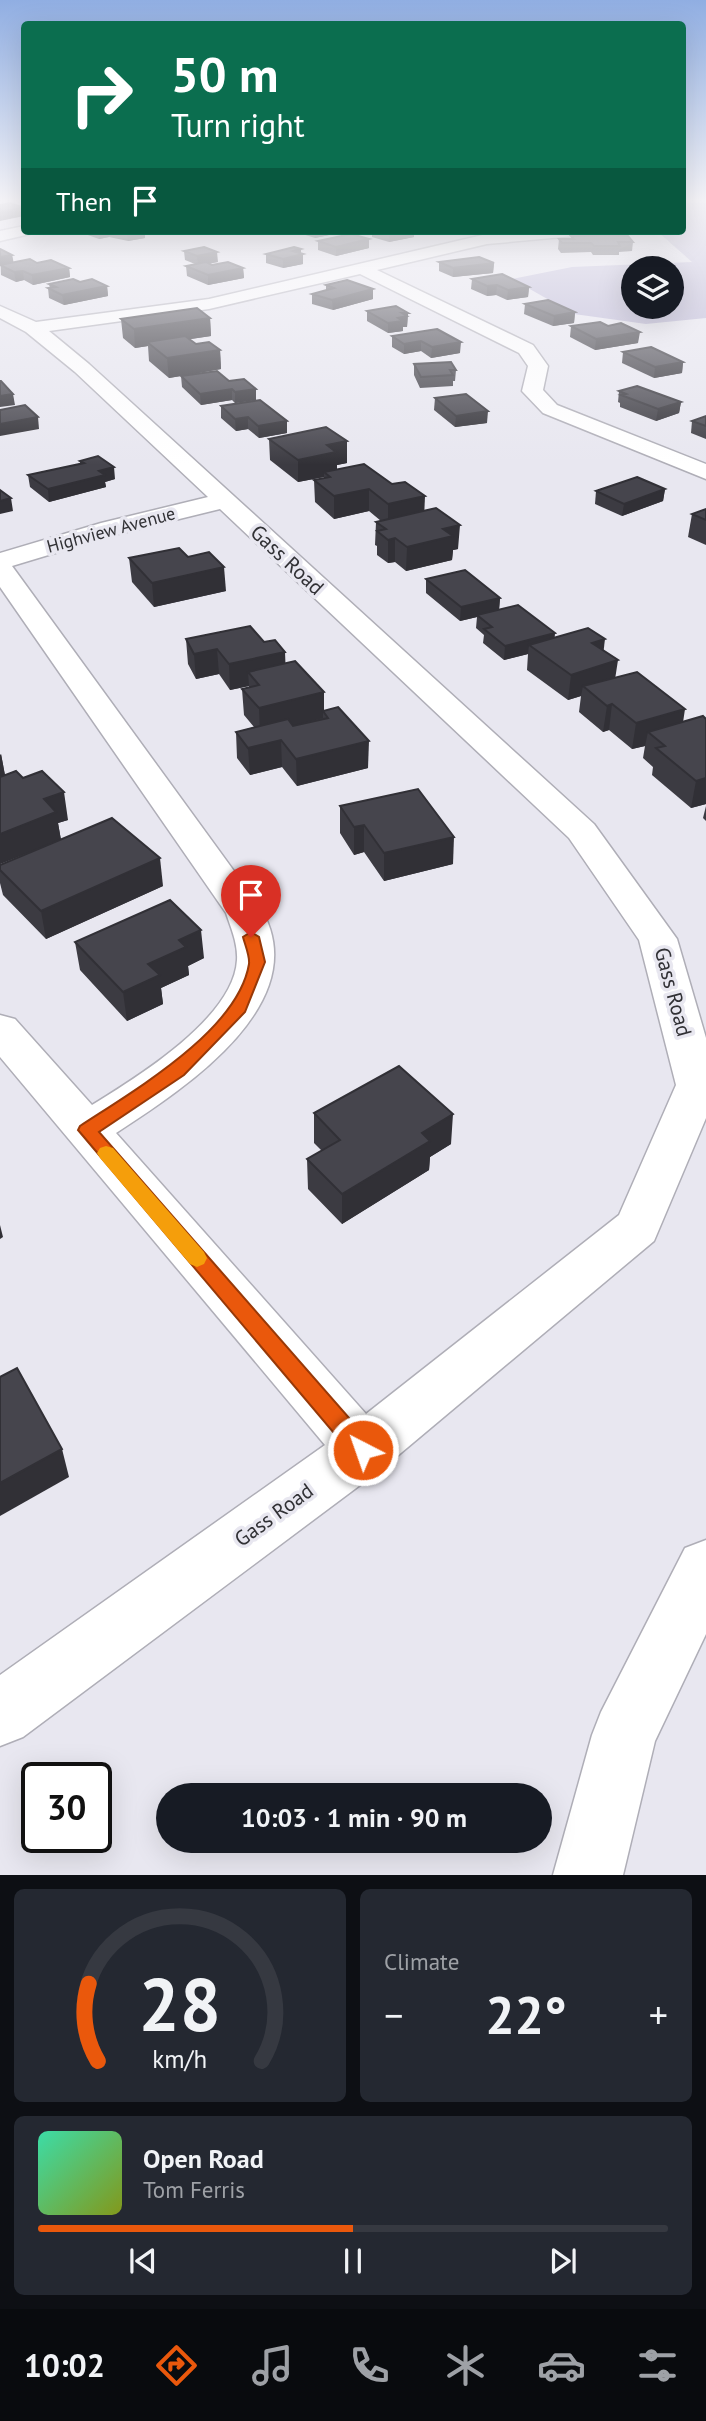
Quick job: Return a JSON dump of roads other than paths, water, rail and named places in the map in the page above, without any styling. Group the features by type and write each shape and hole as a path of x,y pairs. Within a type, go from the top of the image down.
{"street":[{"path":"33,328 209,304 273,290"},
{"path":"405,290 526,349 538,366 532,391 550,409 706,472"},
{"name":"Gass Road","path":"0,311 33,328 82,368 582,831 658,939 702,1082 637,1227 363,1450 0,1714"},
{"name":"Highview Avenue","path":"0,561 110,528 222,500"},
{"path":"0,568 245,912 257,962 239,1008 178,1071 87,1130"},
{"path":"0,1029 363,1450"},
{"path":"587,1875 624,1735 706,1569"}]}
